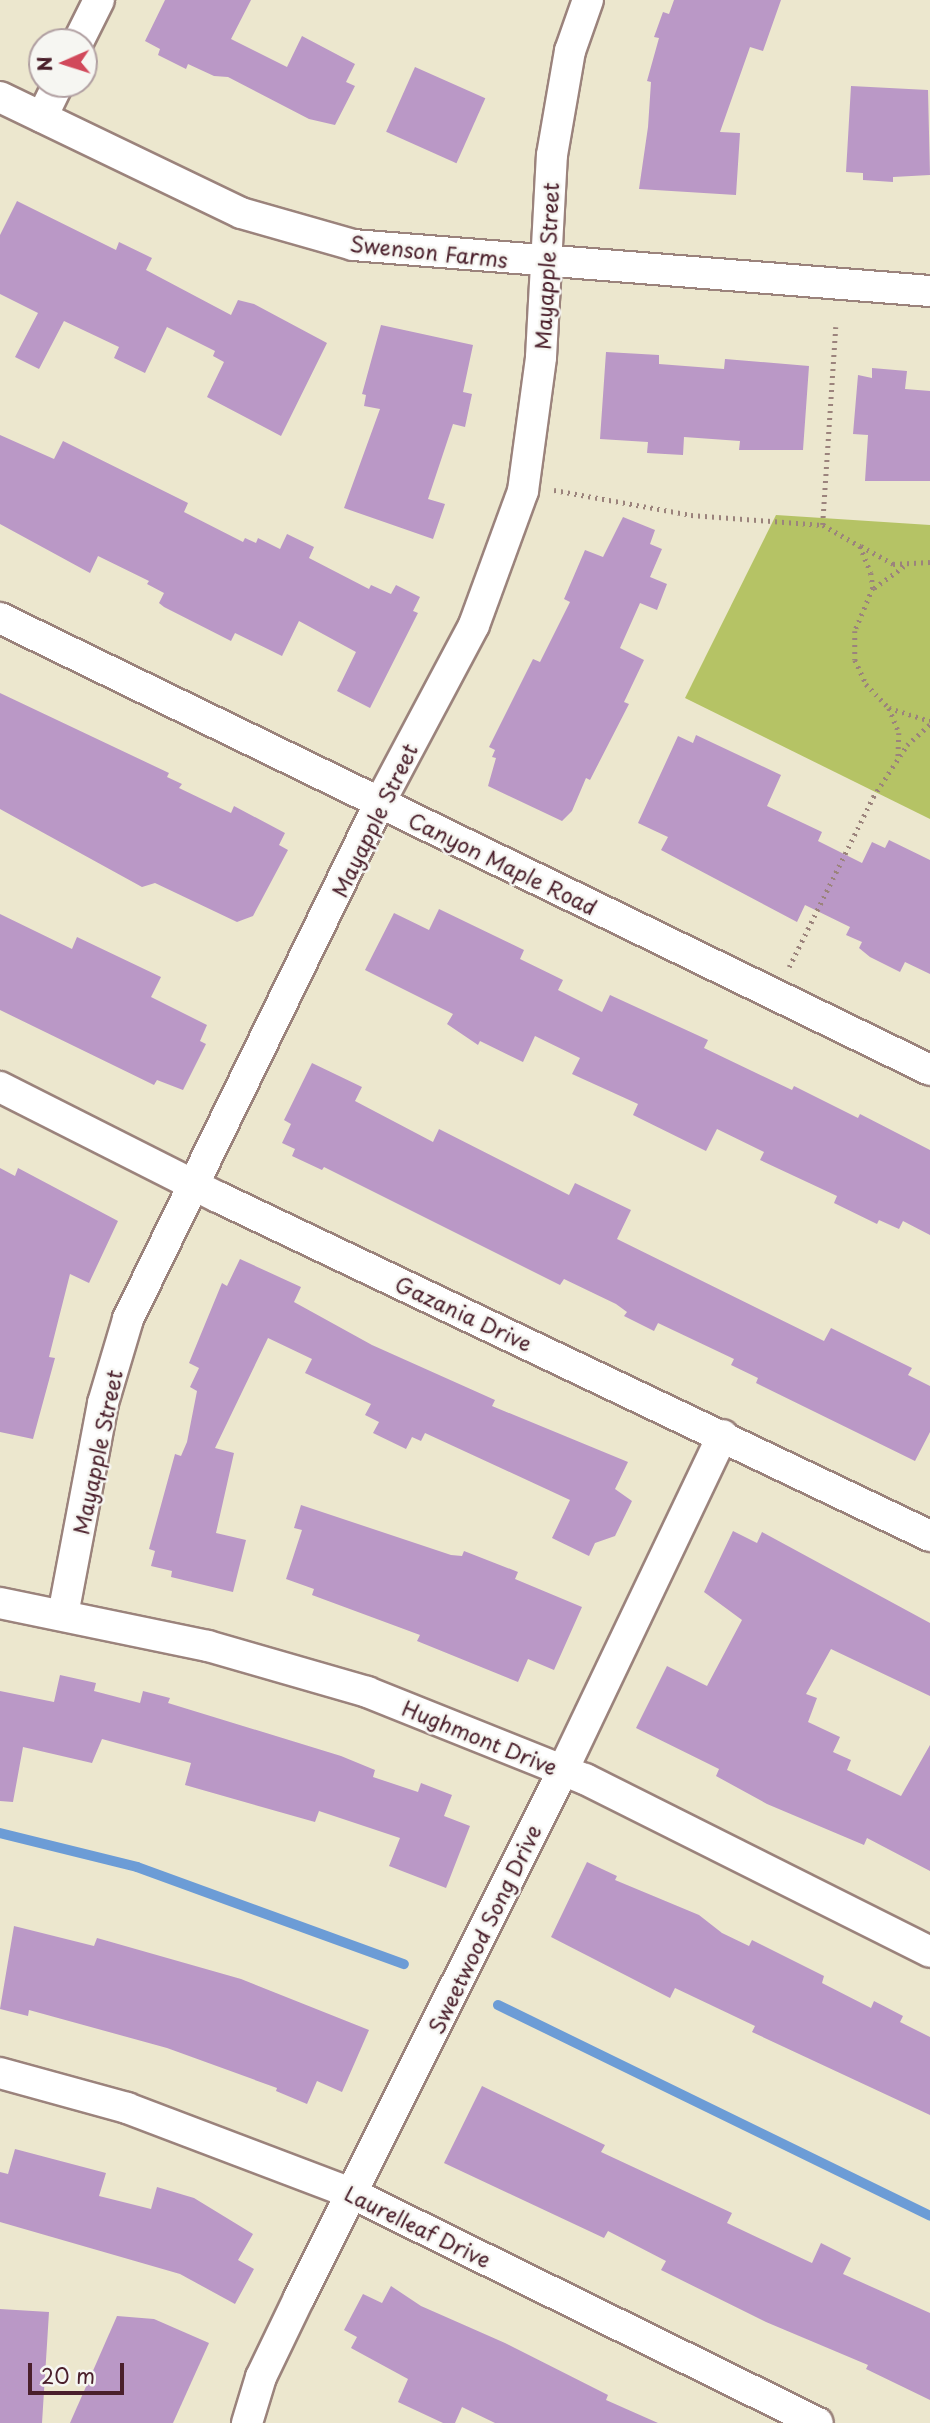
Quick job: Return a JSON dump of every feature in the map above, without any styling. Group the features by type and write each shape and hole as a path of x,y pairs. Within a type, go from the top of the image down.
{"street":[{"path":"85,28 99,0"},
{"name":"Mayapple Street","path":"63,1615 103,1404 125,1331 194,1184 284,1007 380,802 474,625 523,491 541,357 552,155 570,51 589,0"},
{"name":"Swenson Farms","path":"0,97 253,216 353,245 930,290"},
{"path":"42,117 51,98"},
{"name":"Canyon Maple Road","path":"0,618 930,1070"},
{"name":"Gazania Drive","path":"0,1087 194,1184 930,1536"},
{"name":"Sweetwood Song Drive","path":"247,2423 261,2377 563,1770 723,1435"},
{"name":"Hughmont Drive","path":"0,1604 208,1646 367,1692 563,1770 930,1952"},
{"name":"Laurelleaf Drive","path":"0,2073 127,2108 354,2194 818,2423"}],"path":[{"path":"823,525 836,327"},
{"path":"553,490 691,515 823,525 887,562 930,562"},
{"path":"860,546 873,588"},
{"path":"898,758 898,733 889,708 866,684 853,648 860,613 873,588 911,564"},
{"path":"789,967 873,797 898,758 930,722 889,708"}],"green space":[{"path":"776,515 930,525 930,819 685,698"}],"building":[{"path":"165,0 251,0 231,39 287,67 302,36 355,64 346,82 355,86 335,125 309,119 228,77 214,76 188,64 186,69 158,55 160,49 145,41"},
{"path":"674,0 781,0 763,51 750,47 720,132 740,133 736,195 639,189 648,127 651,82 647,81 659,38 654,37 663,12 669,14"},
{"path":"415,67 485,98 456,163 386,132"},
{"path":"851,86 928,90 930,175 893,177 893,182 863,180 863,173 846,172"},
{"path":"17,201 116,250 119,242 152,258 146,270 231,315 238,300 254,304 327,343 281,436 207,397 224,362 213,356 215,351 167,327 145,373 114,358 119,347 64,321 39,369 15,357 38,313 0,294 0,235"},
{"path":"381,325 473,345 463,392 472,394 465,427 453,424 428,499 445,504 433,539 344,508 380,409 364,406 366,395 362,394"},
{"path":"606,352 659,355 659,364 724,369 725,359 809,366 803,450 739,450 740,441 684,437 683,455 647,453 648,442 600,439"},
{"path":"872,368 907,371 905,389 930,391 930,481 865,481 868,435 853,434 858,375 872,378"},
{"path":"0,435 54,459 63,441 188,503 184,512 243,542 245,538 256,543 258,538 280,549 287,534 314,547 309,558 369,589 371,585 391,594 396,585 420,597 413,611 418,613 370,708 337,691 356,652 299,621 282,656 235,633 231,641 164,607 159,603 164,593 147,584 149,581 98,556 90,573 0,524"},
{"path":"623,517 655,530 650,544 662,549 650,577 667,584 657,610 640,603 620,648 644,660 624,702 629,704 590,780 586,778 572,811 562,821 488,786 496,758 492,757 495,750 489,747 533,659 540,662 570,602 564,599 585,550 603,557"},
{"path":"0,693 169,773 167,777 182,784 179,788 231,813 234,806 285,833 279,845 288,850 253,916 237,922 155,883 142,887 0,809"},
{"path":"696,735 781,775 767,806 822,832 818,841 862,863 872,842 885,848 889,840 930,860 930,974 905,962 900,972 870,957 859,948 862,942 846,935 850,927 805,905 797,922 661,850 668,837 638,823 678,736 693,743"},
{"path":"439,909 524,950 520,959 563,980 558,990 602,1012 610,995 708,1040 704,1048 792,1090 794,1086 858,1118 860,1114 930,1150 930,1235 903,1221 899,1229 879,1220 877,1224 834,1203 837,1196 760,1160 764,1152 717,1129 706,1151 633,1115 638,1104 572,1074 580,1058 535,1036 523,1062 480,1041 478,1045 447,1024 453,1014 365,970 394,913 429,930"},
{"path":"0,914 72,949 77,937 161,977 151,997 207,1025 200,1041 206,1044 183,1090 157,1080 154,1085 0,1010"},
{"path":"312,1063 362,1087 355,1101 433,1142 439,1129 569,1195 575,1183 631,1210 617,1239 824,1341 831,1328 912,1368 908,1375 930,1386 930,1432 915,1461 756,1383 758,1378 731,1365 734,1359 658,1323 654,1331 624,1316 627,1312 616,1304 564,1279 560,1285 324,1167 322,1170 292,1156 295,1149 282,1143 291,1124 284,1120"},
{"path":"0,1168 15,1176 18,1168 118,1221 89,1283 70,1274 49,1357 55,1358 33,1439 0,1432"},
{"path":"240,1259 301,1287 294,1302 372,1345 495,1400 492,1406 628,1462 615,1489 632,1501 615,1536 595,1543 589,1556 552,1538 570,1500 425,1433 421,1441 412,1437 406,1449 373,1433 379,1422 365,1415 371,1404 305,1373 312,1359 268,1338 215,1448 234,1453 216,1533 246,1540 233,1592 171,1577 172,1571 151,1566 155,1551 149,1549 175,1454 181,1456 187,1442 197,1391 190,1387 199,1368 189,1363 222,1283 227,1286"},
{"path":"301,1505 451,1555 462,1556 464,1551 518,1572 515,1579 582,1607 554,1670 528,1659 518,1682 417,1641 420,1635 312,1595 314,1589 286,1579 302,1530 294,1528"},
{"path":"733,1531 757,1543 762,1532 930,1623 930,1696 831,1649 806,1694 817,1698 808,1722 840,1737 833,1752 851,1760 847,1770 901,1796 930,1745 930,1871 867,1838 864,1845 767,1804 716,1776 719,1769 636,1728 667,1666 707,1686 742,1620 704,1592"},
{"path":"60,1675 96,1683 94,1691 140,1703 143,1691 170,1698 168,1703 341,1756 375,1770 373,1777 418,1792 421,1783 452,1795 444,1816 470,1826 446,1888 389,1866 400,1838 319,1811 315,1822 185,1785 191,1763 102,1739 92,1763 23,1747 13,1802 0,1801 0,1691 54,1702"},
{"path":"587,1862 617,1876 615,1880 699,1915 722,1933 749,1946 752,1940 824,1976 822,1983 871,2008 874,2001 903,2016 900,2022 930,2037 930,2115 752,2032 755,2026 675,1988 670,1998 551,1937"},
{"path":"14,1926 94,1946 97,1938 241,1979 369,2030 342,2092 317,2081 307,2104 276,2091 277,2088 167,2048 29,2010 28,2016 0,2009"},
{"path":"482,2086 605,2145 601,2152 732,2213 727,2223 812,2263 821,2243 851,2258 843,2274 930,2313 930,2400 866,2369 868,2365 766,2322 661,2270 666,2261 608,2231 604,2238 444,2163"},
{"path":"15,2149 106,2173 99,2196 151,2209 157,2187 194,2198 253,2234 238,2260 254,2269 235,2304 180,2274 0,2222 0,2172 8,2174"},
{"path":"391,2286 421,2306 505,2343 608,2395 606,2400 658,2423 495,2423 462,2407 455,2423 443,2423 398,2402 408,2379 351,2348 357,2337 344,2330 363,2294 382,2303"},
{"path":"0,2309 49,2312 42,2423 0,2423"},
{"path":"117,2316 154,2319 209,2343 173,2423 70,2423"}],"waterway":[{"path":"0,1833 137,1867 404,1964"},
{"path":"498,2005 930,2216"}]}
